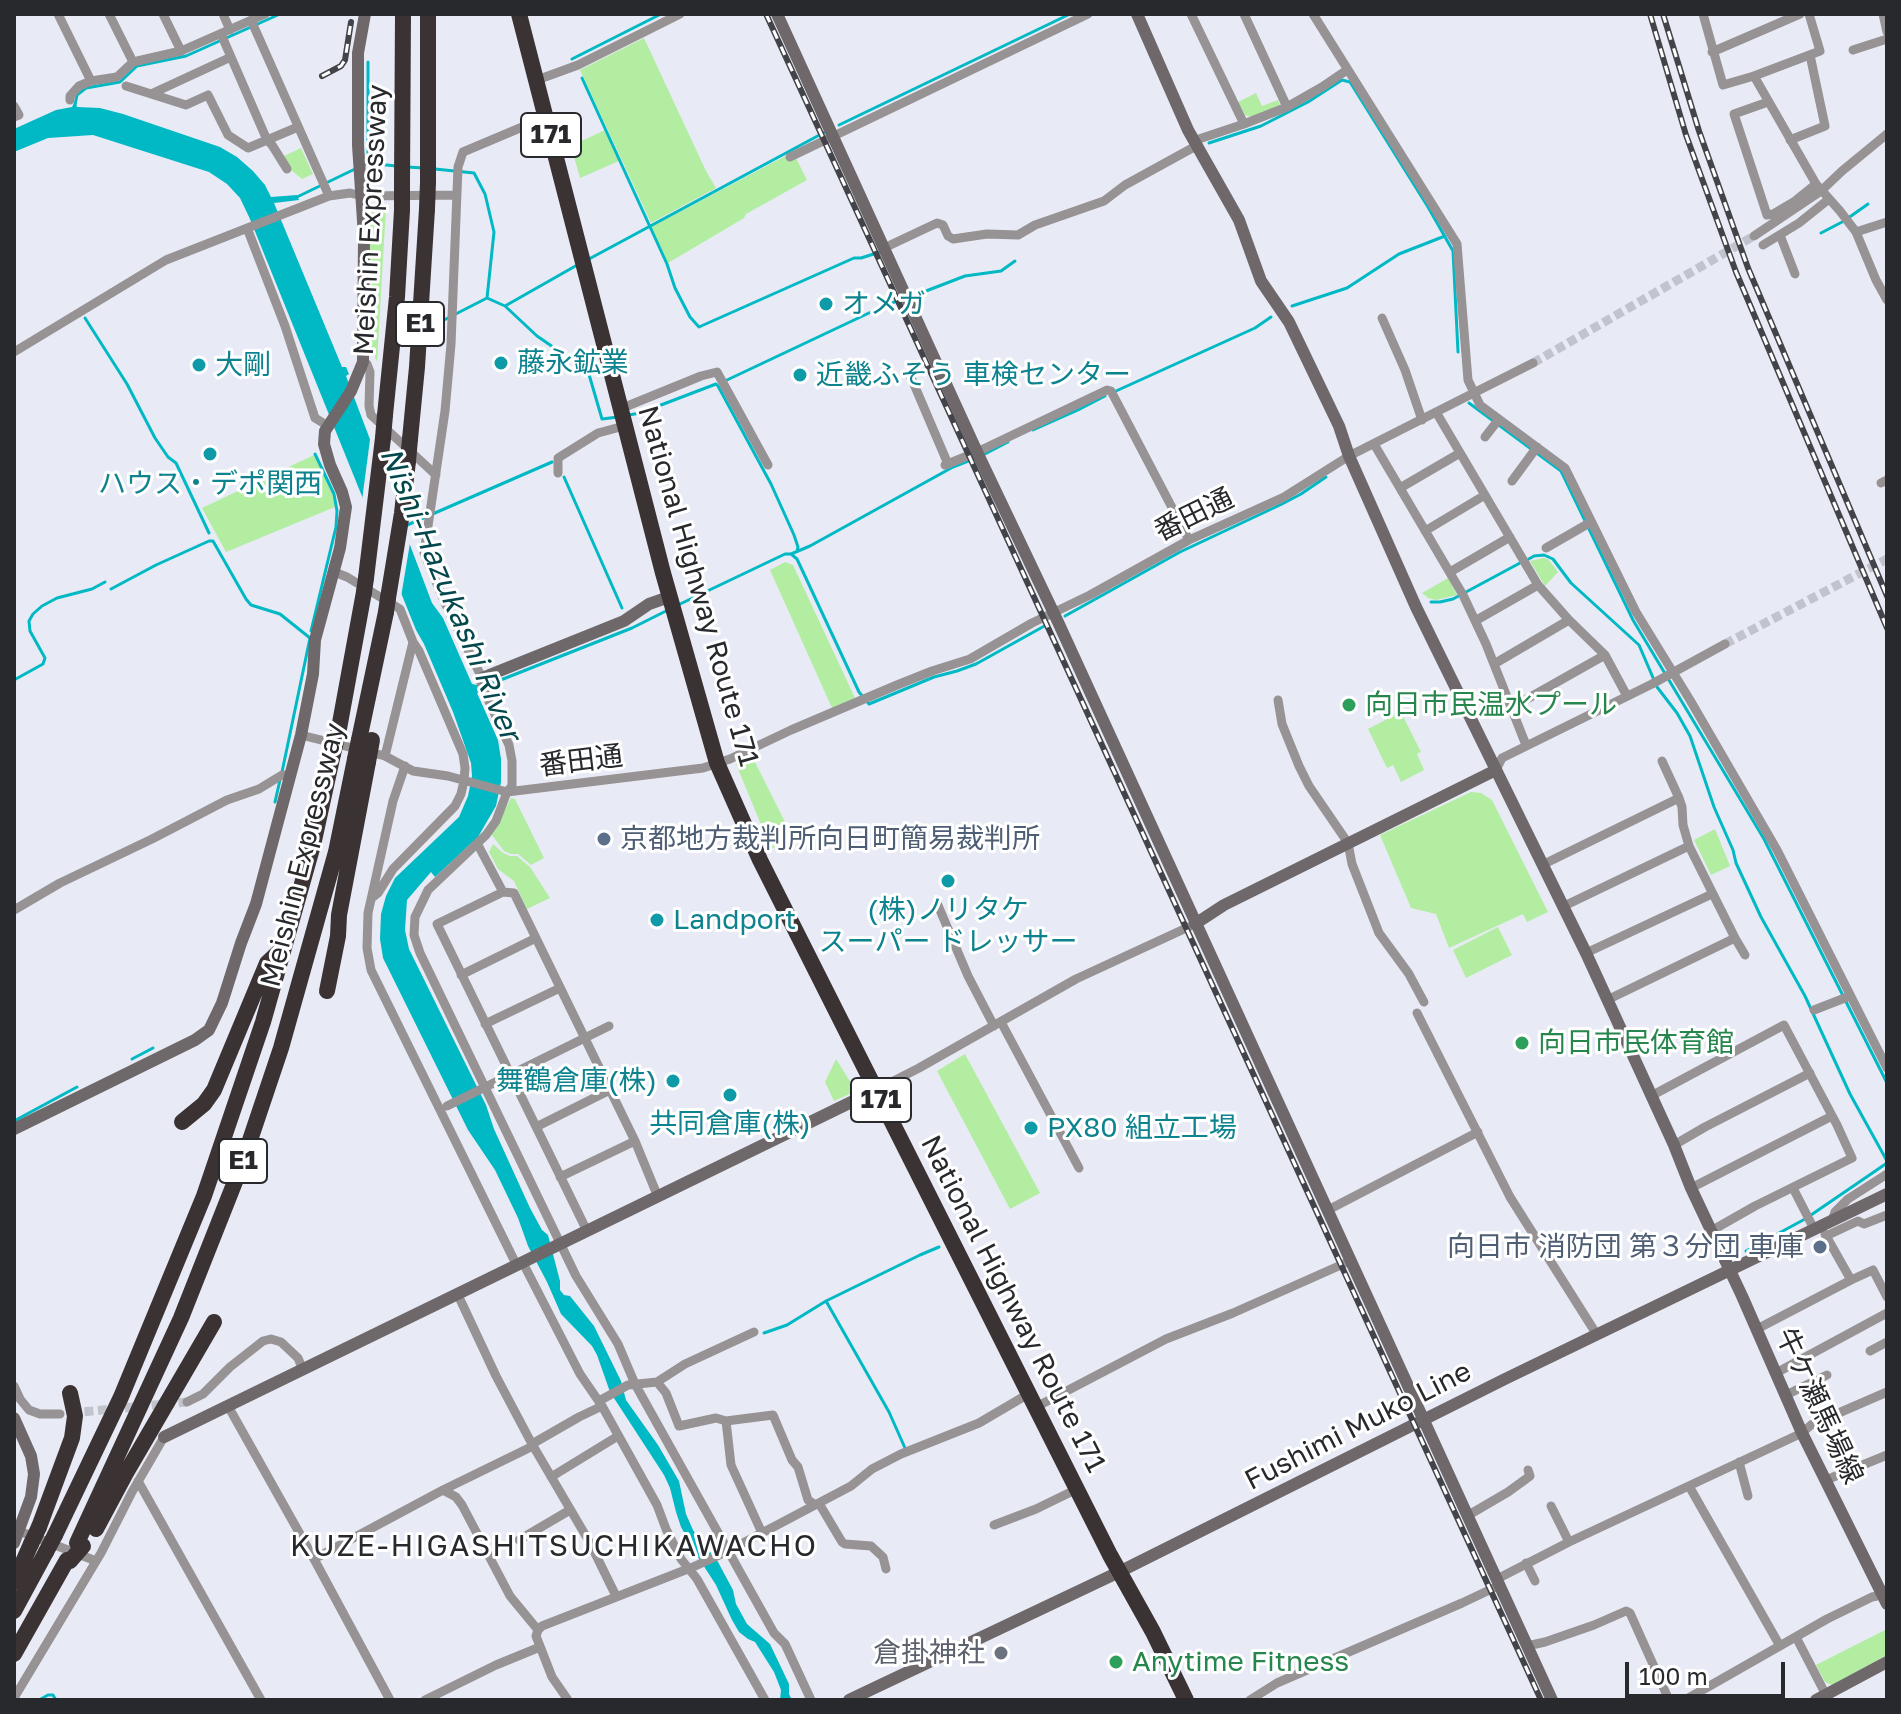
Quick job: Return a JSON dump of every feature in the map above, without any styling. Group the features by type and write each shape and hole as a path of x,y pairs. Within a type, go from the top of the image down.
{"highway":[{"name":"Meishin Expressway","path":"14,1611 29,1549 55,1535 121,1397 204,1196 256,1048 313,845 338,734 370,554 397,297 403,170 403,14"},
{"name":"Meishin Expressway","path":"14,1654 80,1545 181,1318 242,1164 281,1048 362,760 405,490 417,367 427,209 428,14"},
{"name":"National Highway Route 171","path":"519,14 672,605 717,763 760,860 1186,1700"},
{"path":"327,991 338,936 362,760"},
{"path":"182,1122 204,1104 214,1090 267,963 284,947"},
{"path":"80,1545 95,1531 214,1322"},
{"path":"14,1582 39,1527 72,1438 75,1416 70,1393"}],"street":[{"path":"58,14 91,81"},
{"path":"109,14 133,62"},
{"path":"163,14 181,51"},
{"path":"223,14 226,46 267,140 287,169"},
{"path":"70,100 79,86 117,77 133,62 181,51 265,14"},
{"path":"14,1129 195,1040 209,1030 222,1003 256,904 301,735 313,674 315,640 334,572 346,507 324,444 325,431 351,391 363,362 364,236 358,53 365,14"},
{"path":"537,80 578,65 680,14"},
{"path":"777,14 1552,1700"},
{"path":"790,157 1088,14"},
{"name":"牛ケ瀬馬場線","path":"1137,14 1195,144 1239,220 1261,281 1289,322 1339,426 1349,456 1416,607 1586,953 1802,1433 1885,1597"},
{"path":"1191,14 1244,124"},
{"path":"1244,14 1287,107"},
{"path":"1313,14 1457,244 1468,380 1480,405 1565,468 1636,612 1777,850 1887,1068"},
{"path":"1703,14 1723,85 1820,51 1809,14"},
{"path":"1712,52 1800,14"},
{"path":"1883,14 1887,32"},
{"path":"251,20 326,189"},
{"path":"1853,50 1887,39"},
{"path":"1790,140 1825,126 1810,55"},
{"path":"151,94 231,57"},
{"path":"884,248 937,223 943,225 953,239 987,234 1018,235 1035,225 1104,201 1125,185 1195,144 1287,107 1347,70"},
{"path":"1754,76 1818,188 1856,232 1887,300"},
{"path":"126,86 186,105 208,95 228,135 248,148 298,127"},
{"path":"1768,102 1734,114 1767,215 1818,188 1887,134"},
{"path":"14,106 19,115 14,117"},
{"path":"546,117 463,152 458,167 453,321 445,411 424,553 509,745 512,786 496,821 478,845 428,890 415,917 414,935 560,1245 618,1344 632,1384 774,1633 785,1644 811,1700"},
{"path":"1754,236 1793,212 1818,188"},
{"path":"14,352 166,260 285,212 326,189 362,196 457,195"},
{"path":"1763,245 1829,199"},
{"path":"1856,232 1887,222"},
{"path":"247,228 285,326 315,418 329,423"},
{"path":"1780,235 1795,274"},
{"path":"1382,318 1405,370 1422,420"},
{"path":"363,362 370,372 371,415 436,475"},
{"name":"番田通","path":"301,735 385,756 413,771 448,776 507,792 684,771 717,763 932,671 970,659 1189,540 1284,497 1349,456 1533,363"},
{"path":"558,473 558,458 623,419 717,372 768,465"},
{"path":"910,375 946,464 979,455 1107,390 1113,393 1189,540"},
{"path":"1436,412 1538,585 1605,655 1627,696"},
{"path":"1485,437 1499,419"},
{"path":"1374,444 1463,595 1526,745"},
{"path":"1512,481 1537,447"},
{"path":"1400,488 1460,453"},
{"path":"1425,531 1485,495"},
{"path":"1546,548 1591,522"},
{"path":"1450,572 1510,537"},
{"path":"334,572 400,609 463,754 465,768 466,782 455,806 393,869 372,897"},
{"path":"1475,621 1538,585"},
{"path":"482,684 624,621 649,604 672,605"},
{"path":"1494,664 1569,620"},
{"path":"385,756 413,642"},
{"path":"14,1698 96,1561 164,1437 876,1090 1076,979 1195,924 1224,905 1496,770 1502,758 1725,644"},
{"path":"1511,708 1605,655"},
{"path":"1278,700 1282,724 1299,766 1348,843 1352,864 1379,933 1409,974 1424,1002"},
{"path":"1662,761 1682,807 1689,846 1745,955"},
{"path":"405,766 393,801 368,913 367,948 371,970 580,1374 657,1505 681,1559 691,1567 765,1700"},
{"path":"14,910 60,883 227,800 259,789 282,775 290,775"},
{"path":"1542,865 1679,798"},
{"path":"478,845 503,892"},
{"path":"1562,907 1689,846"},
{"path":"587,1231 437,924 503,892 514,893 635,1141 658,1197"},
{"path":"1586,953 1712,894"},
{"path":"937,903 968,976 1079,1168"},
{"path":"461,975 536,938"},
{"path":"1607,1000 1735,938"},
{"path":"485,1024 560,988"},
{"path":"1814,1010 1850,996"},
{"path":"1417,1013 1510,1197 1597,1335"},
{"path":"1651,1096 1784,1025 1852,1158 1711,1231"},
{"path":"447,1106 609,1026"},
{"path":"1674,1145 1810,1073"},
{"path":"536,1127 610,1090"},
{"path":"1691,1188 1832,1116"},
{"path":"1328,1210 1478,1132"},
{"path":"560,1177 635,1141"},
{"path":"1823,1228 1848,1199 1887,1174"},
{"path":"1793,1188 1823,1228 1851,1280"},
{"name":"Fushimi Muko Line","path":"849,1700 1119,1572 1887,1194"},
{"path":"1823,1228 1858,1221 1864,1224 1887,1215"},
{"path":"568,1700 552,1677 536,1636 542,1626 727,1551 851,1486 872,1469 901,1454 1033,1400 1166,1339 1350,1261"},
{"path":"1757,1329 1873,1270 1887,1297"},
{"path":"458,1295 532,1445 590,1543 616,1596"},
{"path":"1776,1373 1887,1313"},
{"path":"314,1559 532,1445 632,1384 657,1382 685,1364 754,1332"},
{"path":"187,1402 203,1394 263,1341 271,1339 281,1342 298,1358 303,1370"},
{"path":"1870,1351 1887,1342"},
{"path":"1786,1395 1827,1375"},
{"path":"657,1382 666,1393 679,1426 716,1418 726,1421 773,1415 798,1467 808,1500 820,1505 842,1542 871,1546 883,1557 886,1569"},
{"path":"14,1386 29,1410 40,1414 60,1414"},
{"path":"1250,1700 1277,1683 1349,1653 1499,1582 1526,1563 1802,1433 1811,1425 1887,1392"},
{"path":"228,1406 390,1700"},
{"path":"14,1418 31,1456 34,1474 29,1549 96,1561"},
{"path":"726,1421 731,1465 762,1533"},
{"path":"551,1477 618,1436"},
{"path":"1826,1480 1887,1455"},
{"path":"1739,1462 1748,1496"},
{"path":"1467,1516 1530,1476 1528,1470"},
{"path":"138,1481 261,1700"},
{"path":"1689,1486 1780,1646"},
{"path":"994,1525 1077,1489"},
{"path":"443,1490 456,1497 462,1505 510,1596 538,1630"},
{"path":"1551,1506 1569,1542"},
{"path":"519,1540 570,1510"},
{"path":"1526,1563 1535,1581"},
{"path":"1685,1700 1872,1597 1885,1597"},
{"path":"1527,1646 1594,1625 1626,1611 1630,1613 1669,1700"},
{"path":"1796,1637 1821,1697 1887,1662"},
{"path":"425,1700 540,1647"}],"green space":[{"path":"644,38 716,188 651,223 580,70"},
{"path":"1256,93 1262,106 1278,100 1280,105 1252,117 1245,115 1238,102"},
{"path":"605,130 619,161 580,178 571,146"},
{"path":"301,148 313,174 302,179 291,170 284,156"},
{"path":"793,152 807,180 668,263 651,227"},
{"path":"377,208 386,208 377,362 370,344 372,283 368,241 370,214"},
{"path":"314,455 333,493 335,507 226,552 202,508"},
{"path":"1548,559 1558,572 1545,586 1530,561"},
{"path":"785,562 793,565 855,698 832,708 770,570"},
{"path":"1448,578 1457,595 1436,600 1422,593"},
{"path":"1401,712 1421,752 1417,754 1424,770 1401,782 1393,765 1387,768 1368,729"},
{"path":"752,756 793,838 771,849 736,764"},
{"path":"1471,792 1481,793 1492,800 1548,912 1527,922 1523,914 1449,948 1436,914 1411,908 1380,835"},
{"path":"511,798 515,799 544,858 531,865 518,854 504,851 491,834"},
{"path":"1715,829 1730,866 1711,875 1694,840"},
{"path":"493,844 503,853 517,856 530,867 550,898 527,909 514,881 498,869 489,852"},
{"path":"1498,927 1512,955 1466,978 1453,950"},
{"path":"965,1054 1040,1193 1010,1209 937,1071"},
{"path":"836,1059 856,1091 834,1101 825,1082"},
{"path":"1887,1629 1887,1655 1832,1685 1825,1682 1816,1665"}],"water":[{"path":"74,103 77,107 100,108 123,114 220,147 253,171 271,197 297,195 299,200 274,203 342,367 346,367 349,374 346,376 432,603 443,618 472,684 477,685 481,692 477,693 498,740 501,759 501,782 496,806 478,837 435,877 431,872 407,900 405,930 409,949 486,1105 530,1208 548,1235 560,1290 570,1296 594,1326 621,1381 626,1400 679,1481 693,1530 718,1562 747,1624 770,1644 789,1684 792,1700 780,1700 781,1690 774,1672 755,1642 739,1632 716,1585 681,1527 664,1475 610,1392 592,1346 561,1314 495,1170 468,1130 383,958 381,914 386,896 395,878 459,817 468,796 471,763 453,712 416,630 250,219 240,198 209,172 93,135 48,138 14,152 14,129 56,110 72,107"}],"pier":[{"path":"371,432 411,537 400,603 361,508"}],"waterway":[{"path":"75,105 77,95 86,88 120,82 137,66 186,56 280,14"},
{"path":"572,59 661,14"},
{"path":"839,125 1070,14"},
{"path":"362,166 368,163 368,62"},
{"path":"582,78 667,264 675,288 690,317 699,327 854,258 880,252"},
{"path":"1209,143 1261,126 1342,80 1350,82 1453,251 1458,352"},
{"path":"589,259 825,132"},
{"path":"368,163 396,166"},
{"path":"407,167 424,168"},
{"path":"297,197 355,169"},
{"path":"435,169 474,173 485,194 494,232 487,298"},
{"path":"1821,233 1868,204"},
{"path":"1292,306 1347,288 1399,254 1445,236"},
{"path":"913,296 965,276 1001,271 1015,261"},
{"path":"505,306 579,264"},
{"path":"444,320 487,298 505,306 537,336 588,371 602,419 618,417"},
{"path":"727,380 901,300"},
{"path":"1116,391 1255,328 1271,317"},
{"path":"85,318 127,384 155,438 176,463 209,533"},
{"path":"629,415 716,384 771,484 794,535 797,551"},
{"path":"1033,430 1105,396"},
{"path":"1469,403 1561,471 1633,620 1764,839 1887,1083"},
{"path":"983,455 1008,442"},
{"path":"311,631 336,527 337,511 334,494 315,454"},
{"path":"791,554 953,467 976,458"},
{"name":"Nishi-Hazukashi River","path":"405,526 552,462"},
{"path":"564,477 622,608"},
{"path":"1065,616 1180,552 1301,494 1326,477"},
{"path":"111,589 156,565 213,541 251,605 280,614 310,638 282,772"},
{"path":"678,605 785,554 791,554 797,559 859,692 869,704 934,677 976,664 1048,624"},
{"path":"1527,560 1544,555 1553,559 1571,583 1639,645 1657,687 1690,736 1714,807 1761,917 1805,996 1850,1094 1887,1161"},
{"path":"1431,602 1453,599 1520,563"},
{"path":"14,680 43,664 45,658 30,631 29,621 33,614 57,598 92,589 105,582"},
{"name":"Nishi-Hazukashi River","path":"483,687 632,628 668,610"},
{"path":"275,802 280,780"},
{"path":"132,1059 153,1048"},
{"path":"14,1121 77,1087"},
{"path":"1811,1215 1887,1163"},
{"path":"1746,1251 1805,1219"},
{"path":"764,1333 787,1325 826,1301 939,1247"},
{"path":"826,1301 889,1412 905,1448"},
{"path":"39,1700 48,1695 53,1695 56,1700"}],"tunnel":[{"path":"1533,363 1754,236"},
{"path":"1725,644 1887,559"},
{"path":"71,1413 187,1402"}],"railway":[{"path":"766,14 1541,1700"},
{"path":"1650,14 1686,135 1736,272 1887,628"},
{"path":"1663,14 1699,131 1748,268 1887,596"},
{"path":"322,76 341,66 345,60 351,22"}],"place":[{"name":"オメガ","path":"826,304"},
{"name":"藤永鉱業","path":"501,363"},
{"name":"大剛","path":"199,365"},
{"name":"近畿ふそう 車検センター","path":"800,375"},
{"name":"ハウス・デポ関西","path":"210,454"},
{"name":"向日市民温水プール","path":"1349,705"},
{"name":"京都地方裁判所向日町簡易裁判所","path":"604,839"},
{"name":"(株)ノリタケ スーパー ドレッサー","path":"948,881"},
{"name":"Landport","path":"657,920"},
{"name":"向日市民体育館","path":"1522,1043"},
{"name":"舞鶴倉庫(株)","path":"673,1081"},
{"name":"共同倉庫(株)","path":"730,1095"},
{"name":"PX80 組立工場","path":"1031,1128"},
{"name":"向日市 消防団 第３分団 車庫","path":"1820,1247"},
{"name":"倉掛神社","path":"1001,1653"},
{"name":"Anytime Fitness","path":"1116,1662"}],"district":[{"name":"KUZE-HIGASHITSUCHIKAWACHO","path":"554,1546"}]}
